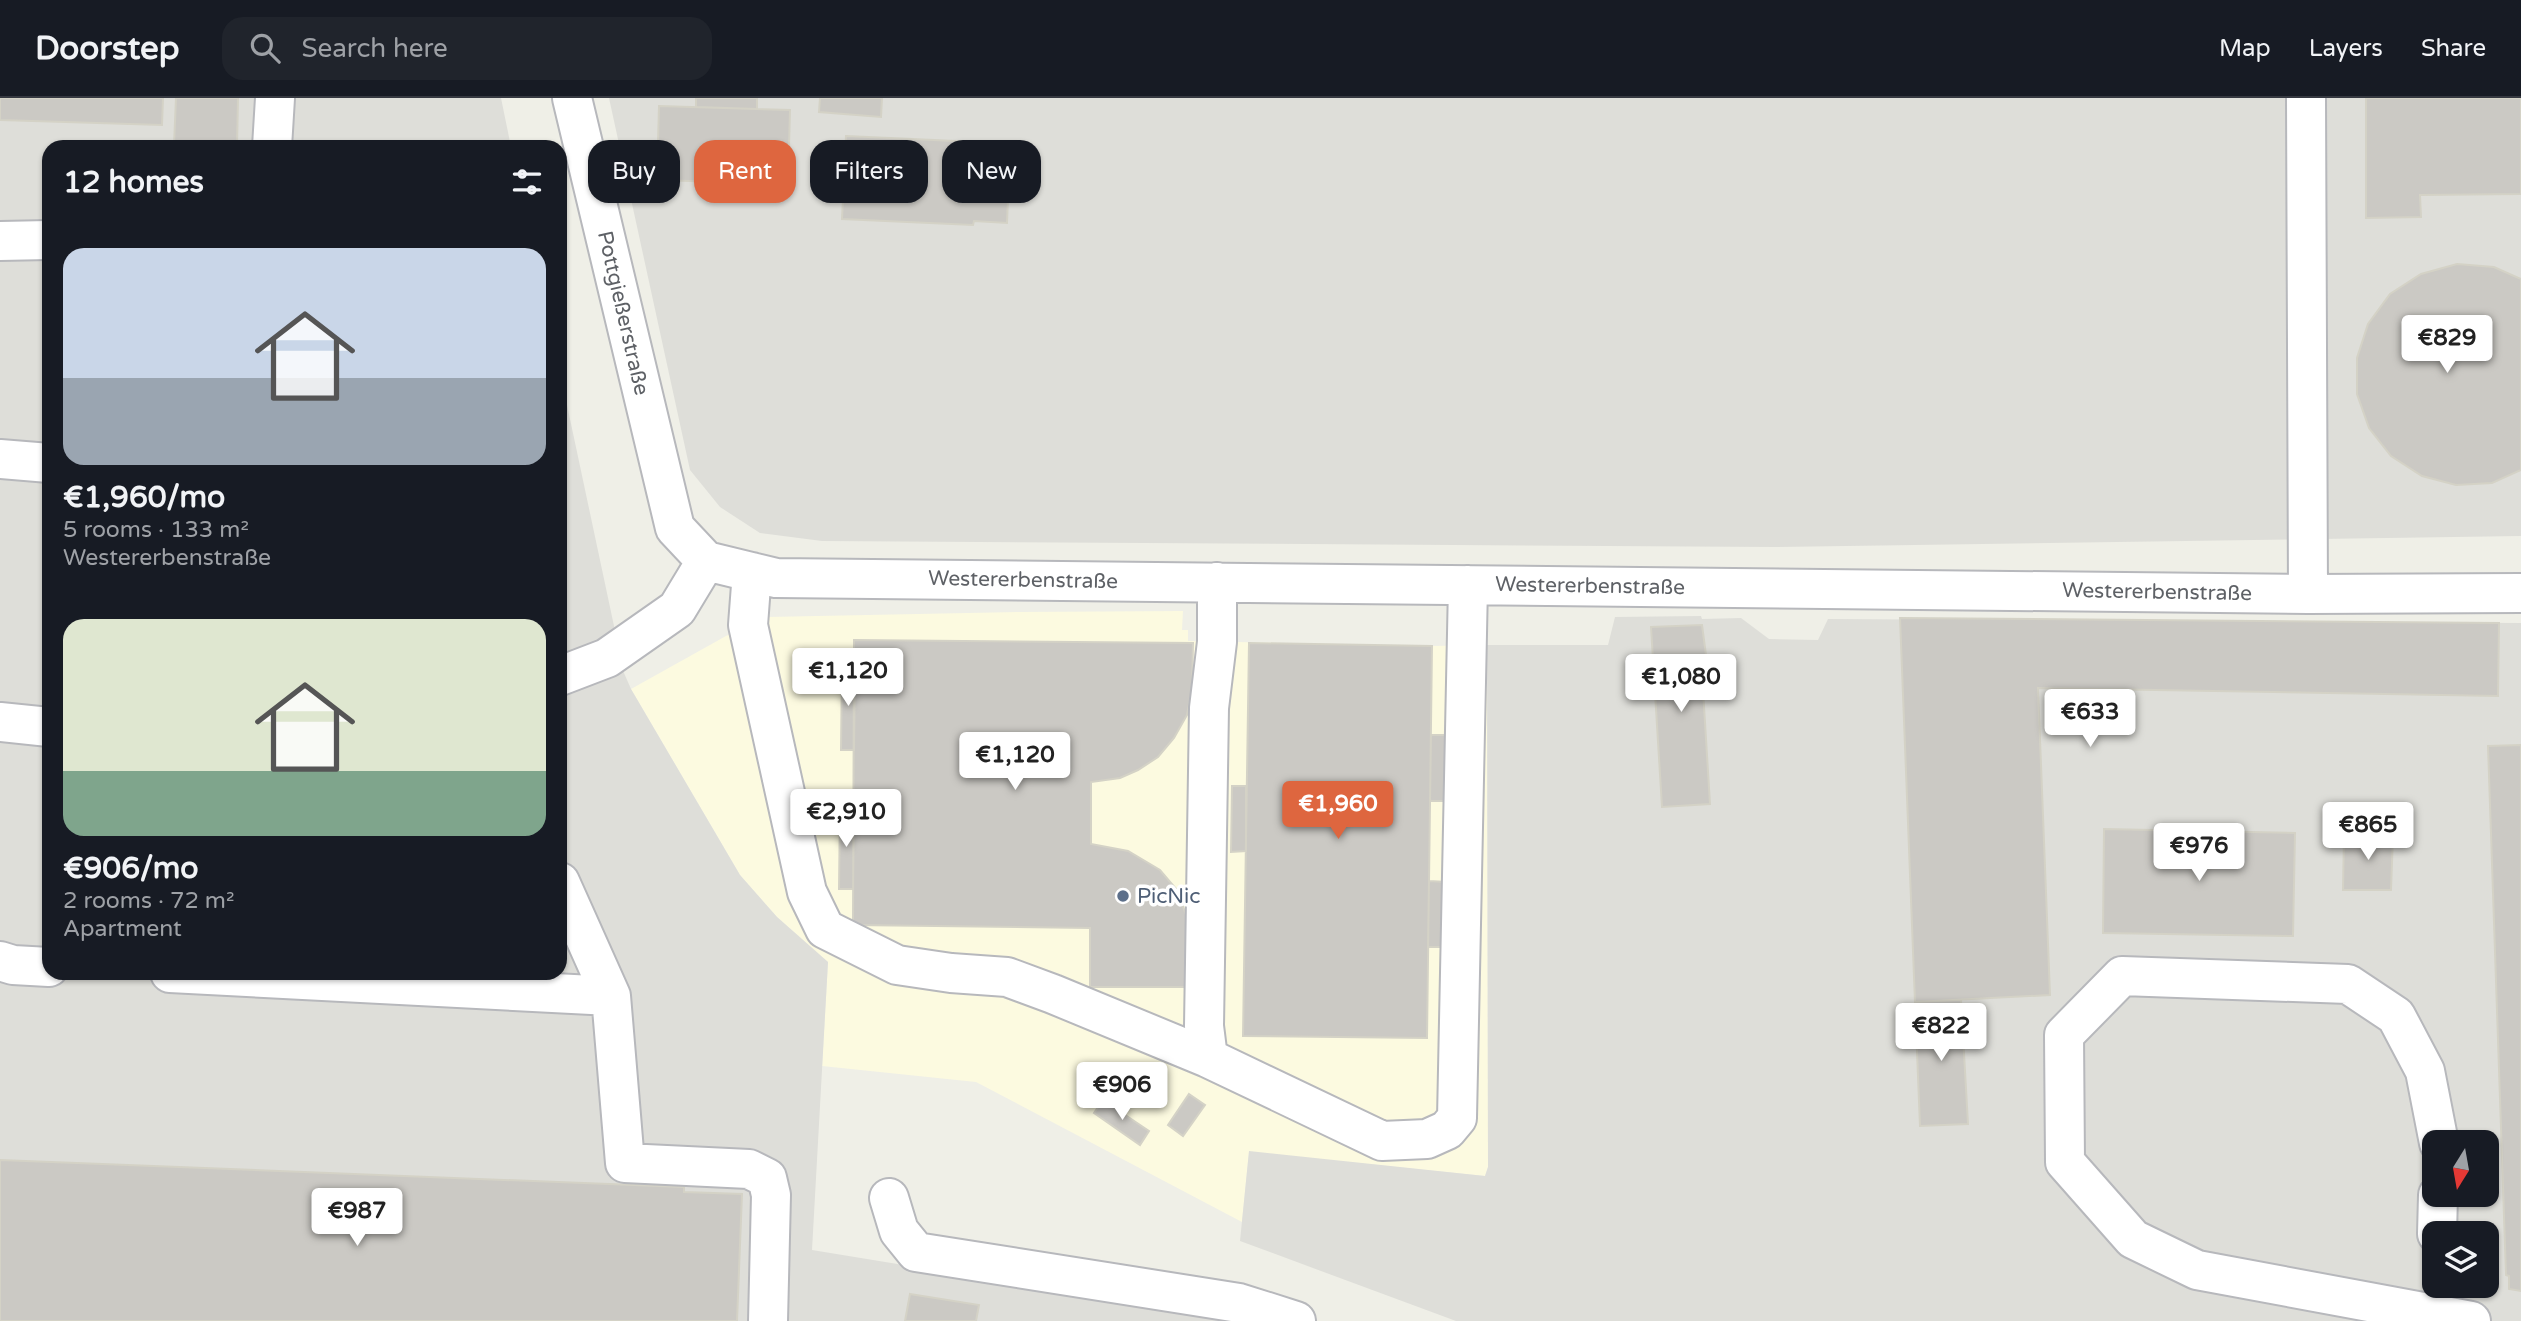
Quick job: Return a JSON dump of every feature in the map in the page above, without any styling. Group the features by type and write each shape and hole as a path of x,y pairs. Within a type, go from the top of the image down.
{"street":[{"path":"272,140 275,98"},
{"name":"Pottgießerstraße","path":"572,98 675,528 706,561"},
{"path":"2306,98 2308,594"},
{"path":"0,241 42,240"},
{"path":"0,459 42,462"},
{"path":"567,673 607,657 677,609 706,561"},
{"name":"Westererbenstraße","path":"706,561 776,578 2308,594 2521,593"},
{"path":"752,572 748,625 807,892 825,929 897,965 1007,977 1053,994 1208,1058 1382,1141 1427,1139 1447,1130 1457,1118 1468,585"},
{"path":"1208,1058 1203,1026 1209,708 1217,642 1217,582"},
{"path":"0,722 42,726"},
{"path":"567,897 611,996 625,1163 749,1169 767,1178 771,1195 768,1321"},
{"path":"2436,1130 2425,1071 2396,1016 2348,984 2122,976 2064,1035 2065,1162 2133,1239 2197,1270 2452,1308"},
{"path":"304,980 611,996"},
{"path":"889,1199 899,1231 916,1252 1239,1303 1296,1321"}],"shaded area":[{"path":"0,98 501,98 510,140 42,140 42,980 567,980 567,405 624,673 631,689 740,875 777,917 828,962 812,1250 1245,1321 0,1321"},
{"path":"609,98 2521,98 2521,536 1774,547 822,541 760,533 720,507 690,470 632,203 680,203 680,140 618,140"},
{"name":"PicNic","path":"1183,611 1182,630 1188,630 1188,641 1487,645 1488,1167 1485,1176 1249,1152 1242,1222 976,1082 822,1066 828,962 777,917 740,875 631,689 726,636 767,617"},
{"path":"1615,617 1741,618 1769,639 1818,640 1828,619 2521,623 2521,1321 1456,1321 1240,1241 1249,1151 1485,1176 1488,1167 1487,645 1608,645"}],"building":[{"path":"0,98 163,98 162,125 0,120"},
{"path":"176,98 238,98 237,140 174,140"},
{"path":"696,98 757,98 757,109 696,107"},
{"path":"820,98 882,98 881,117 819,112"},
{"path":"2366,98 2521,98 2521,194 2420,195 2421,217 2366,218"},
{"path":"659,106 790,110 789,140 694,140 694,181 680,181 680,140 658,140"},
{"path":"846,136 942,140 942,203 1008,203 1007,223 974,221 973,225 842,219 843,203 928,203 928,140 846,140"},
{"path":"2457,264 2494,267 2521,279 2521,470 2492,483 2456,485 2422,476 2391,456 2369,428 2357,394 2357,358 2368,324 2390,294 2421,274"},
{"path":"1900,618 2499,623 2498,696 2038,688 2050,995 1915,1002"},
{"path":"1702,625 1706,655 1703,690 1710,804 1662,807 1651,627"},
{"path":"854,640 1193,643 1192,689 1187,715 1174,738 1158,757 1138,770 1120,778 1091,782 1091,844 1128,851 1160,870 1177,890 1189,923 1189,987 1090,987 1090,928 853,925"},
{"path":"1249,643 1432,646 1427,1038 1243,1036"},
{"path":"842,667 855,667 854,750 841,750"},
{"path":"1431,735 1447,735 1446,801 1430,801"},
{"path":"2521,745 2521,1291 2509,1289 2509,1276 2506,1275 2488,746"},
{"path":"1232,786 1246,786 1246,851 1231,852"},
{"path":"840,809 854,810 853,889 839,889"},
{"path":"2104,829 2295,833 2293,936 2103,933"},
{"path":"2344,834 2393,835 2391,890 2343,890"},
{"path":"1429,881 1446,882 1445,947 1428,947"},
{"path":"1961,1000 1968,1124 1920,1126 1915,1002"},
{"path":"1189,1094 1205,1105 1183,1136 1168,1125"},
{"path":"1103,1100 1149,1131 1140,1145 1094,1113"},
{"path":"0,1160 684,1187 684,1192 742,1194 737,1321 0,1321"},
{"path":"910,1294 979,1305 976,1321 905,1321"}],"place":[{"name":"PicNic","path":"1123,896"}]}
